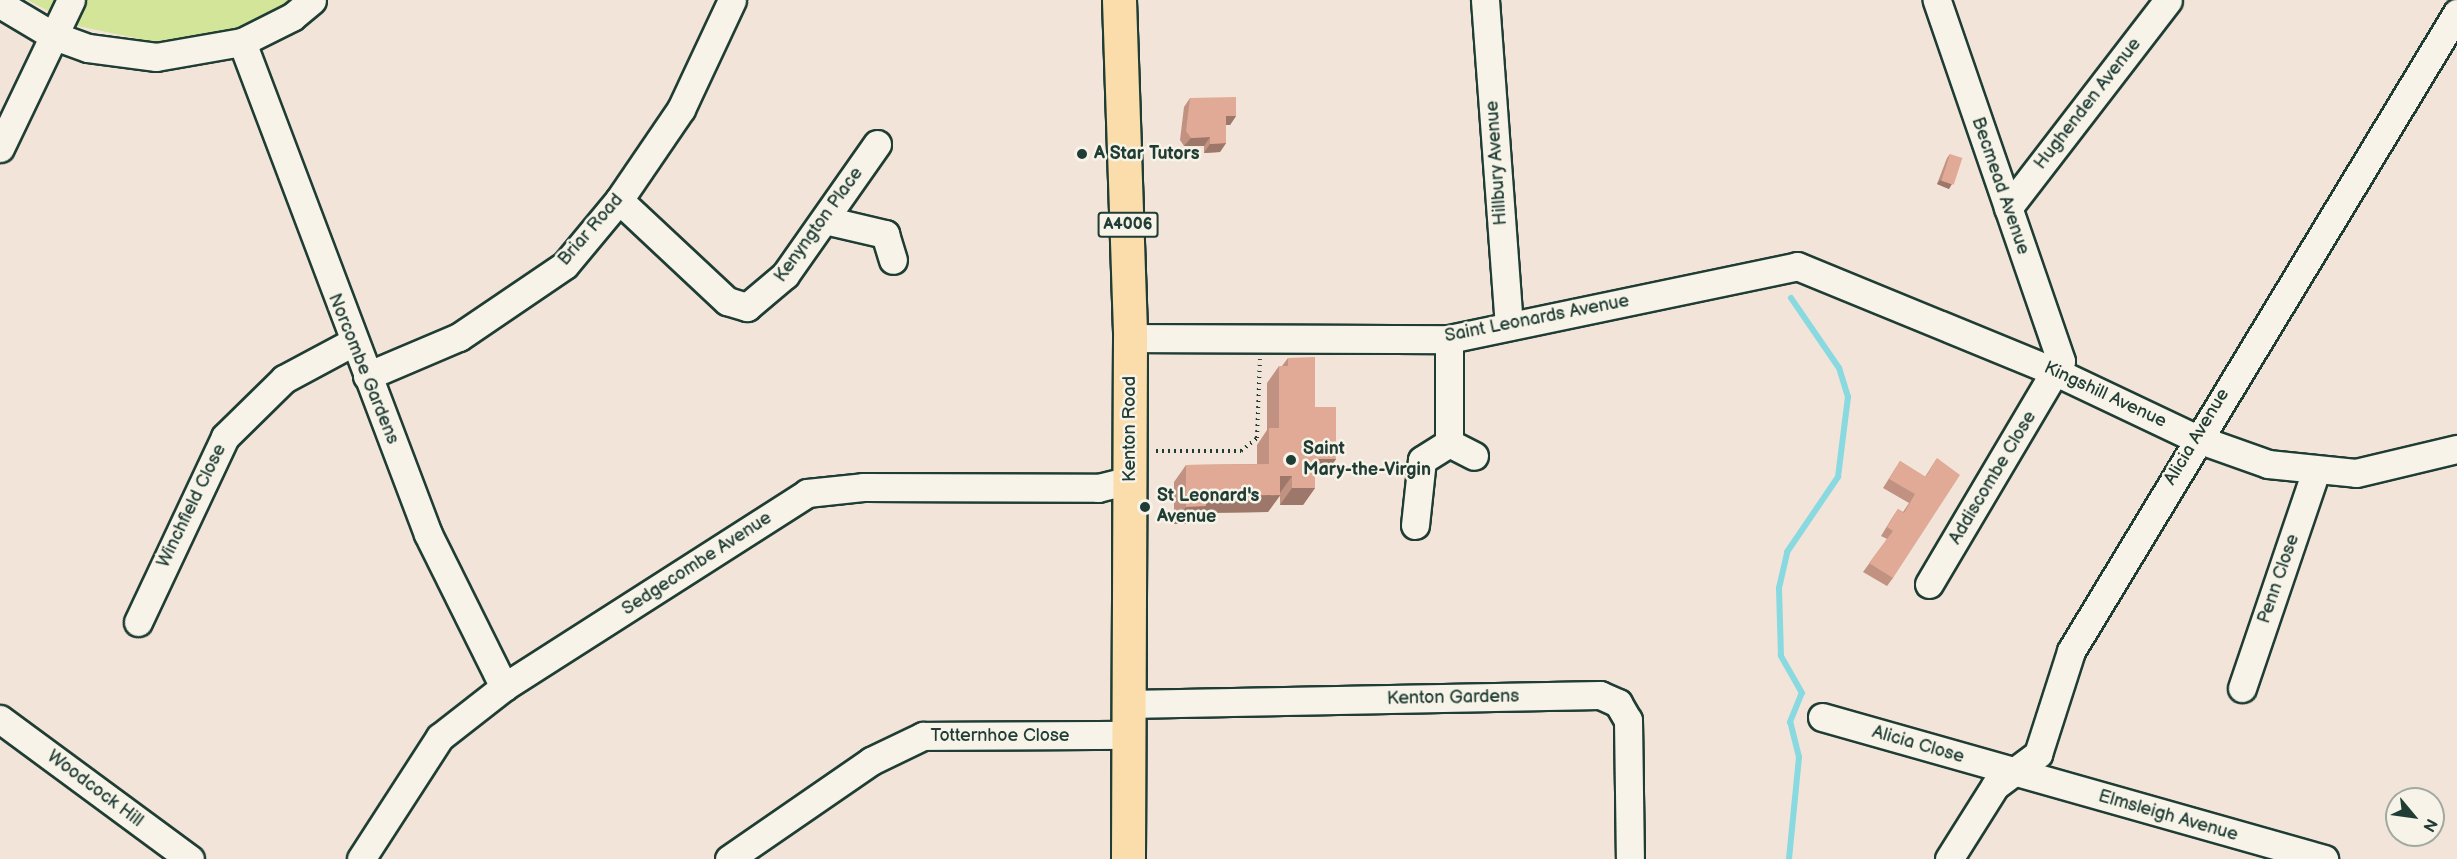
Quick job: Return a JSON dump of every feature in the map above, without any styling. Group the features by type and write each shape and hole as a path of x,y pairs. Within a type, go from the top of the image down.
{"main road":[{"name":"Kenton Road","path":"1119,0 1130,338 1128,859"}],"street":[{"path":"0,147 52,35 71,0"},
{"path":"0,3 52,35 120,56 205,52 242,42 292,17 312,0"},
{"name":"Briar Road","path":"367,376 412,361 498,312 565,265 619,200 681,109 732,0"},
{"name":"Hillbury Avenue","path":"1485,0 1509,326"},
{"name":"Becmead Avenue","path":"1937,0 2061,361 2056,372"},
{"name":"Hughenden Avenue","path":"2008,208 2168,0"},
{"name":"Alicia Avenue","path":"1949,859 1995,786 2038,754 2071,651 2195,438 2457,13"},
{"name":"Norcombe Gardens","path":"242,42 351,343 367,376 428,534 504,687"},
{"name":"Kenyngton Place","path":"619,200 727,301 747,307 785,275 877,144"},
{"path":"825,220 885,234 892,260"},
{"name":"Saint Leonards Avenue","path":"1130,338 1449,339 1797,266"},
{"name":"Kingshill Avenue","path":"1797,266 2056,372 2195,438 2268,464 2316,471 2356,473 2457,449"},
{"path":"1449,339 1449,443"},
{"name":"Winchfield Close","path":"138,622 225,437 284,379 351,343"},
{"name":"Addiscombe Close","path":"1929,584 2056,372"},
{"path":"1449,443 1474,456"},
{"path":"1415,525 1422,460 1449,443"},
{"name":"Sedgecombe Avenue","path":"361,859 440,737 504,687 807,493 863,487 1098,488 1130,465"},
{"name":"Penn Close","path":"2242,688 2316,471"},
{"name":"Kenton Gardens","path":"1127,720 1600,695 1618,703 1628,720 1630,859"},
{"name":"Alicia Close","path":"1822,717 2013,772"},
{"name":"Woodcock Hill","path":"0,719 190,859"},
{"name":"Totternhoe Close","path":"729,859 871,761 923,736 1127,720"},
{"name":"Elmsleigh Avenue","path":"2013,772 2324,859"}],"path":[{"path":"1130,465 1240,451 1257,438 1261,339"}],"green space":[{"path":"27,0 295,0 240,31 168,45 78,26"}],"building":[{"path":"1236,97 1236,116 1226,116 1226,143 1210,144 1210,137 1191,138 1186,131 1190,98"},
{"path":"1950,154 1962,158 1954,185 1941,181"},
{"name":"Saint Mary-the-Virgin","path":"1315,357 1315,407 1336,407 1336,459 1315,459 1315,488 1292,488 1292,476 1280,476 1280,495 1206,496 1206,506 1186,507 1186,465 1269,464 1269,428 1279,428 1279,366 1288,366 1288,358"},
{"path":"1937,458 1960,475 1893,578 1869,563 1893,531 1887,527 1898,509 1904,513 1915,494 1889,479 1900,461 1926,477"}],"waterway":[{"path":"1789,859 1799,757 1790,722 1802,693 1781,656 1779,588 1787,552 1838,477 1848,397 1839,368 1791,298"}],"place":[{"name":"A Star Tutors","path":"1082,154"},
{"name":"Saint Mary-the-Virgin","path":"1291,460"},
{"name":"St Leonard's Avenue","path":"1145,507"}]}
